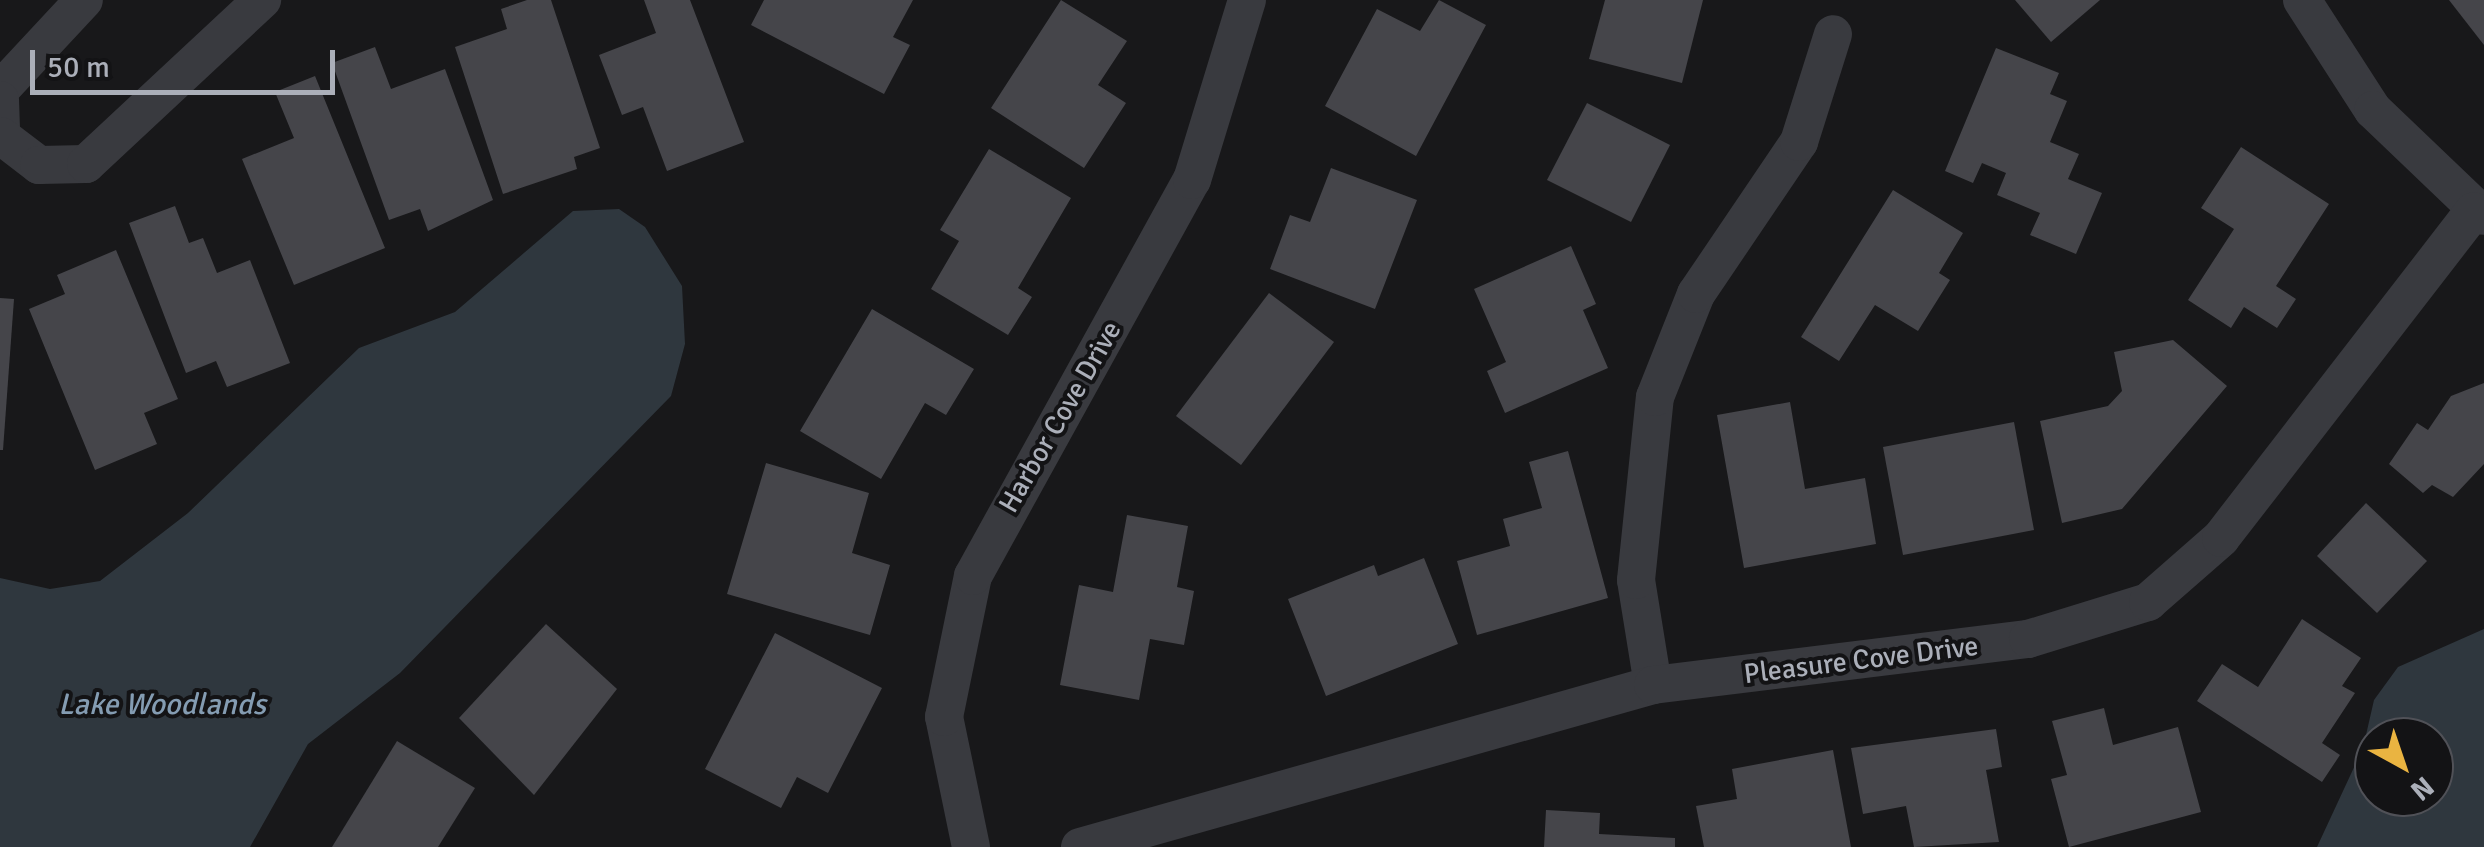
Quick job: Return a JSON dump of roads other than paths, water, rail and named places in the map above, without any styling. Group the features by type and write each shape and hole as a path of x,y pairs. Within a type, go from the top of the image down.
{"street":[{"path":"0,90 84,0"},
{"path":"0,100 2,136 39,165 86,164 262,0"},
{"name":"Harbor Cove Drive","path":"971,847 944,717 973,576 1192,180 1246,0"},
{"path":"2302,0 2373,110 2479,214"},
{"path":"1653,686 1636,580 1655,397 1696,294 1799,142 1833,34"},
{"name":"Pleasure Cove Drive","path":"1080,847 1653,686 2028,639 2148,602 2221,538 2479,214"}],"water":[{"name":"Lake Woodlands","path":"619,209 645,227 682,286 685,344 671,396 400,673 308,744 250,847 0,847 0,578 50,589 100,581 188,513 359,348 455,312 573,211"},
{"path":"2484,629 2484,847 2317,847 2354,767 2354,817 2454,817 2454,717 2370,717 2374,700 2398,667"}]}
